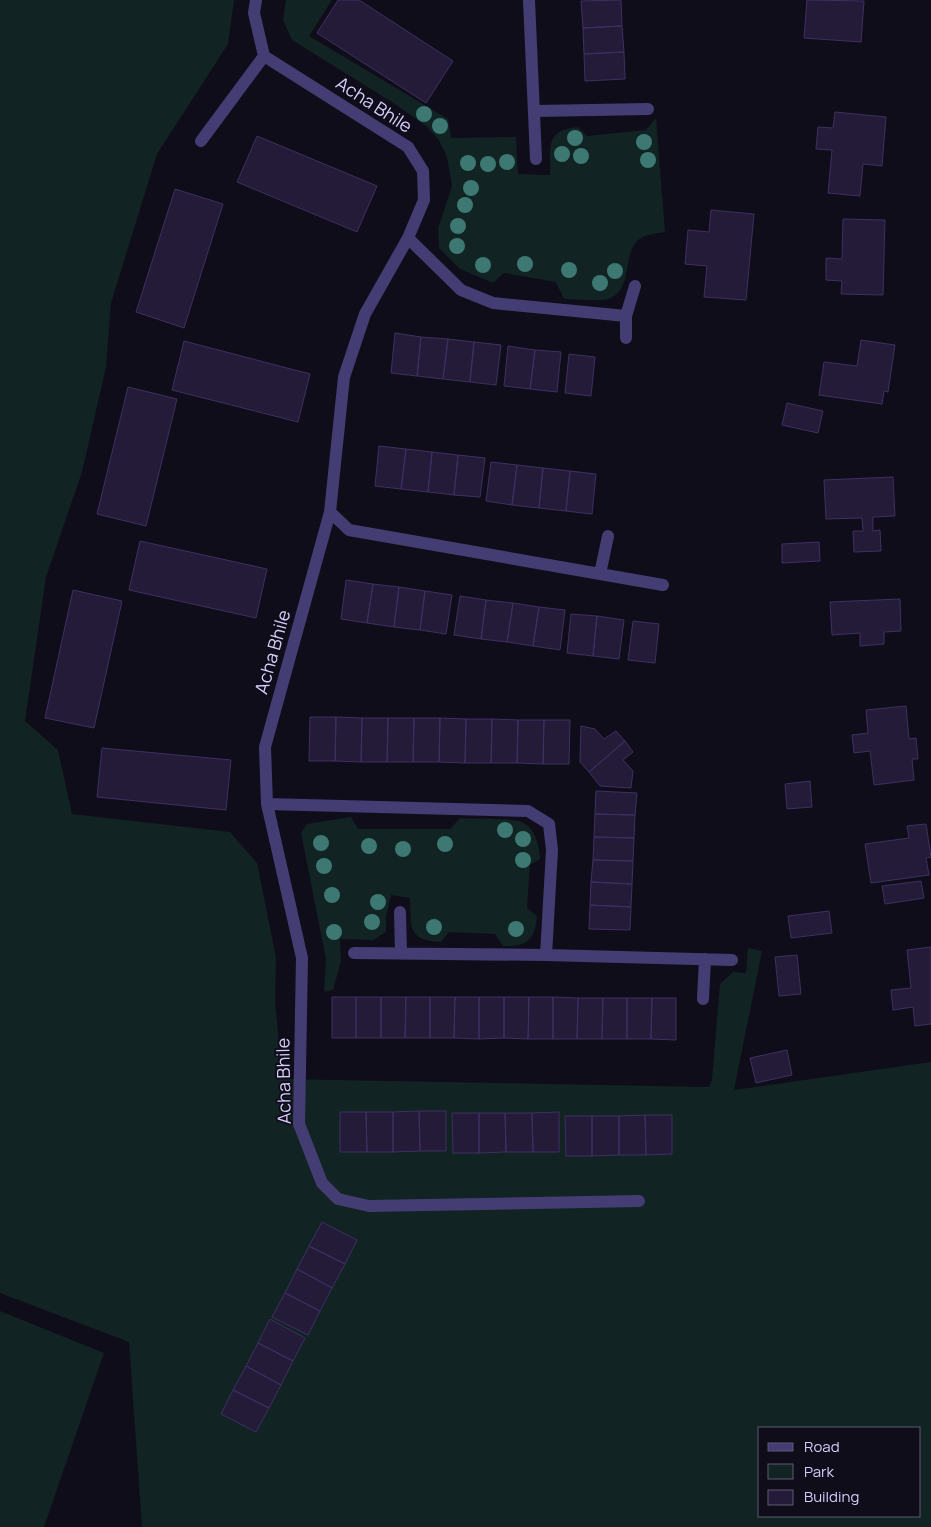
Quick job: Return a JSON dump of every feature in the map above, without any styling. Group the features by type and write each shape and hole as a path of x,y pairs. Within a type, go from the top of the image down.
{"street":[{"path":"202,141 264,56 254,13 256,0"},
{"path":"529,0 536,111 536,159"},
{"name":"Acha Bhile","path":"264,56 408,147 423,171 424,200 408,238 365,314 344,377 330,512 265,747 267,804 302,958 299,1124 322,1183 338,1199 369,1206 639,1201"},
{"path":"536,111 648,109"},
{"path":"408,238 461,290 493,302 626,316"},
{"path":"626,338 626,316 635,286"},
{"path":"330,512 349,530 663,585"},
{"path":"600,574 608,536"},
{"path":"267,804 528,810 549,824 552,850 546,955"},
{"path":"400,912 401,954"},
{"path":"354,953 546,955 732,960"},
{"path":"703,999 705,959"}],"green space":[{"path":"0,0 234,0 228,44 157,154 111,303 106,367 82,472 46,577 25,721 58,750 72,814 230,832 257,863 276,958 275,1003 283,1079 709,1087 712,1080 720,984 733,972 746,973 748,948 762,951 734,1090 931,1062 931,1527 142,1527 129,1342 0,1293"},
{"path":"286,0 332,0 309,36 448,119 451,138 516,137 518,174 550,175 550,149 554,136 559,132 578,127 587,136 646,130 656,118 665,232 645,236 637,241 629,258 622,288 616,295 602,300 564,299 556,282 504,273 493,283 460,269 439,248 438,229 452,186 447,157 439,140 426,126 395,104 292,40 283,20"},
{"path":"351,817 358,829 450,829 460,818 510,820 527,825 536,838 540,859 530,865 527,908 537,916 532,936 524,943 511,946 503,946 495,934 449,932 441,942 422,939 413,930 411,924 410,898 391,895 386,917 386,932 373,940 340,939 341,961 333,990 324,992 326,959 301,833 307,824"},
{"path":"0,1311 104,1353 44,1527 0,1527"}],"building":[{"path":"338,0 359,0 453,61 426,103 317,33"},
{"path":"621,0 622,26 583,28 581,1"},
{"path":"807,0 864,1 861,42 804,38"},
{"path":"622,26 624,52 584,54 583,28"},
{"path":"624,52 625,79 585,81 584,54"},
{"path":"835,112 886,117 882,166 863,164 860,196 828,193 832,150 816,149 818,127 833,128"},
{"path":"257,136 377,186 357,232 237,182"},
{"path":"175,189 223,204 184,328 136,312"},
{"path":"711,210 754,214 746,300 704,297 707,266 685,264 688,230 709,232"},
{"path":"843,219 885,220 883,295 841,294 842,281 826,280 826,258 842,259"},
{"path":"395,333 421,337 417,376 391,373"},
{"path":"421,337 448,339 443,379 417,376"},
{"path":"448,339 474,342 470,382 443,379"},
{"path":"861,340 895,345 888,392 884,391 882,404 819,395 824,362 857,366"},
{"path":"184,341 310,374 298,422 172,390"},
{"path":"474,342 501,345 496,385 470,382"},
{"path":"508,346 535,350 530,389 504,386"},
{"path":"535,350 561,352 557,392 530,389"},
{"path":"569,354 595,357 591,396 565,393"},
{"path":"128,387 177,399 146,526 97,514"},
{"path":"787,403 823,411 818,433 782,425"},
{"path":"379,446 406,449 401,489 375,486"},
{"path":"406,449 432,452 428,492 401,489"},
{"path":"432,452 458,455 454,495 428,492"},
{"path":"458,455 485,458 480,497 454,495"},
{"path":"491,462 517,465 512,505 486,501"},
{"path":"517,465 543,468 539,508 512,505"},
{"path":"543,468 570,471 566,511 539,508"},
{"path":"570,471 596,474 592,514 566,511"},
{"path":"893,477 895,516 873,517 873,531 880,530 881,551 854,552 853,531 863,531 862,518 826,519 824,480"},
{"path":"140,541 267,569 256,618 129,590"},
{"path":"819,542 820,561 782,563 782,544"},
{"path":"346,580 373,584 367,623 341,619"},
{"path":"373,584 399,587 394,627 367,623"},
{"path":"399,587 425,591 420,630 394,627"},
{"path":"73,590 122,601 94,728 45,718"},
{"path":"425,591 452,595 446,634 420,630"},
{"path":"460,596 486,600 481,639 454,635"},
{"path":"900,599 901,631 884,632 884,644 860,646 860,633 832,635 830,602"},
{"path":"486,600 513,603 507,642 481,639"},
{"path":"513,603 539,607 533,646 507,642"},
{"path":"539,607 565,610 560,650 533,646"},
{"path":"571,614 597,616 593,656 567,653"},
{"path":"597,616 624,620 619,659 593,656"},
{"path":"633,621 659,624 655,663 628,660"},
{"path":"906,706 909,739 916,738 918,759 912,759 914,780 874,785 870,751 854,753 852,735 868,733 866,710"},
{"path":"310,717 336,717 335,761 309,761"},
{"path":"336,717 362,718 361,762 335,761"},
{"path":"362,718 388,718 387,762 361,762"},
{"path":"388,718 414,718 413,762 387,762"},
{"path":"414,718 440,718 439,762 413,762"},
{"path":"440,718 466,719 465,763 439,762"},
{"path":"466,719 492,719 491,763 465,763"},
{"path":"492,719 518,720 517,763 491,763"},
{"path":"518,720 544,720 543,764 517,763"},
{"path":"544,720 570,720 569,764 543,764"},
{"path":"581,726 595,729 604,739 616,731 625,741 589,772 580,762"},
{"path":"625,741 633,752 623,760 633,771 631,788 600,786 589,772"},
{"path":"102,748 231,760 226,810 97,797"},
{"path":"810,781 812,807 787,809 785,784"},
{"path":"596,791 637,793 635,815 595,814"},
{"path":"595,814 635,815 634,838 594,837"},
{"path":"926,824 931,857 926,858 929,875 871,883 865,844 909,838 907,826"},
{"path":"594,837 634,838 633,861 593,860"},
{"path":"593,860 633,861 632,884 591,882"},
{"path":"921,881 924,898 885,904 882,886"},
{"path":"591,882 632,884 631,907 590,905"},
{"path":"590,905 631,907 630,930 589,929"},
{"path":"829,911 832,933 791,938 788,916"},
{"path":"931,947 931,1024 915,1026 913,1007 893,1010 891,990 911,988 907,950"},
{"path":"797,955 801,994 779,996 775,957"},
{"path":"332,997 356,997 356,1038 332,1038"},
{"path":"356,997 381,997 381,1038 356,1038"},
{"path":"381,997 406,997 405,1038 381,1038"},
{"path":"406,997 430,997 430,1038 405,1038"},
{"path":"430,997 455,997 454,1038 430,1038"},
{"path":"455,997 479,997 479,1039 454,1038"},
{"path":"479,997 504,997 504,1038 479,1039"},
{"path":"504,997 529,997 528,1039 504,1038"},
{"path":"529,997 553,997 553,1039 528,1039"},
{"path":"553,997 578,998 577,1039 553,1039"},
{"path":"578,998 603,998 602,1039 577,1039"},
{"path":"603,998 627,998 627,1039 602,1039"},
{"path":"627,998 652,998 651,1039 627,1039"},
{"path":"652,998 676,998 676,1040 651,1039"},
{"path":"787,1050 792,1075 756,1083 750,1058"},
{"path":"419,1111 446,1111 446,1151 420,1151"},
{"path":"419,1111 420,1151 393,1152 393,1112"},
{"path":"340,1112 366,1112 367,1152 340,1152"},
{"path":"366,1112 393,1112 393,1152 367,1152"},
{"path":"559,1112 559,1152 533,1152 532,1113"},
{"path":"452,1113 479,1113 479,1153 453,1153"},
{"path":"479,1113 505,1113 506,1152 479,1153"},
{"path":"505,1113 532,1113 533,1152 506,1152"},
{"path":"645,1115 672,1115 672,1154 646,1155"},
{"path":"645,1115 646,1155 619,1155 619,1116"},
{"path":"565,1116 592,1116 592,1156 566,1156"},
{"path":"592,1116 619,1116 619,1155 592,1156"},
{"path":"322,1222 357,1240 345,1264 309,1246"},
{"path":"309,1246 345,1264 332,1288 297,1269"},
{"path":"297,1269 332,1288 320,1311 285,1293"},
{"path":"285,1293 320,1311 308,1335 272,1317"},
{"path":"270,1319 305,1338 293,1361 258,1343"},
{"path":"258,1343 293,1361 281,1385 246,1366"},
{"path":"246,1366 281,1385 269,1408 233,1390"},
{"path":"233,1390 269,1408 256,1432 221,1414"}]}
